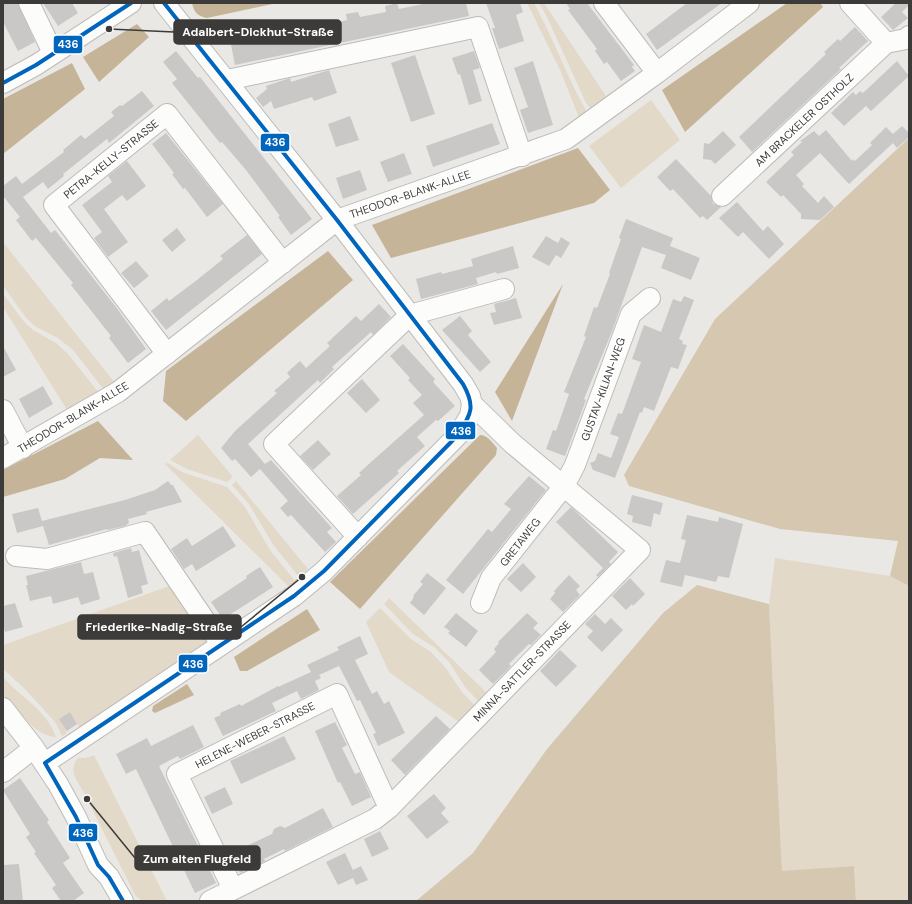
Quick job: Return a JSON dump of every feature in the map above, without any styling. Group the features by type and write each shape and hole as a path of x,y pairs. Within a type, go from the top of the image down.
{"street":[{"path":"29,3 53,53"},
{"path":"3,83 131,3"},
{"path":"3,772 40,756 221,644 294,596 358,537 458,435 470,416 472,404 470,396 463,384 337,220 164,3"},
{"path":"604,3 657,74"},
{"name":"THEODOR-BLANK-ALLEE","path":"3,458 23,448 118,392 337,220 522,156 566,139 657,74 749,3"},
{"path":"850,3 886,43 906,39 909,36"},
{"path":"226,80 478,26 522,156"},
{"name":"AM BRACKELER OSTHOLZ","path":"722,196 886,43"},
{"name":"PETRA-KELLY-STRASSE","path":"167,354 54,205 167,114 283,263"},
{"path":"358,537 274,444 410,315 504,289"},
{"name":"GUSTAV-KILIAN-WEG","path":"564,486 575,465 631,314 650,298"},
{"name":"MINNA-SATTLER-STRASSE","path":"210,901 375,819 389,808 640,550 513,444 472,404"},
{"path":"3,410 23,448"},
{"name":"GRETAWEG","path":"481,603 491,578 564,486"},
{"path":"16,556 47,559 145,532 221,644"},
{"name":"HELENE-WEBER-STRASSE","path":"233,889 177,774 337,694 389,808"},
{"path":"3,708 40,756 76,818 98,865 109,877 123,901"},
{"path":"98,865 100,881 106,901"}],"shaded area":[{"path":"192,3 277,3 207,18 196,13"},
{"path":"527,3 534,3 588,114 580,120 560,70"},
{"path":"539,3 544,3 608,99 592,110 586,103 546,15"},
{"path":"787,3 820,3 823,7 685,132 662,90"},
{"path":"137,24 149,37 99,82 83,57"},
{"path":"72,63 85,89 3,154 3,99"},
{"path":"651,100 680,140 621,188 589,146"},
{"path":"909,138 909,586 890,576 898,541 780,529 629,486 624,475 715,319"},
{"path":"578,148 610,190 594,203 391,258 372,225"},
{"path":"3,242 115,383 104,390 73,350 58,338 36,327 27,319 3,286"},
{"path":"328,251 353,280 186,421 163,401 166,371"},
{"path":"563,284 512,421 495,392"},
{"path":"3,294 25,323 33,330 56,343 68,354 99,393 67,410 3,307"},
{"path":"98,421 133,460 100,458 65,479 3,497 3,470"},
{"path":"198,435 233,477 227,482 187,469 170,460"},
{"path":"480,435 483,435 491,441 497,448 496,455 360,609 330,582"},
{"path":"168,463 182,472 227,487 245,507 270,550 295,581 288,586 165,464"},
{"path":"236,481 308,569 299,577 274,546 249,504 232,485"},
{"path":"775,558 890,576 909,586 909,901 856,901 854,866 782,872 769,604"},
{"path":"172,585 209,640 79,727 70,713 66,734 62,736 55,722 25,689 3,669 3,645"},
{"path":"697,585 769,604 782,871 854,866 856,901 416,901 473,853 547,749 663,613"},
{"path":"389,598 490,696 482,705 465,687 449,662 434,647 413,634 384,604"},
{"path":"380,608 411,639 431,652 445,667 462,692 478,709 463,725 389,672 366,622"},
{"path":"307,609 320,630 247,671 240,671 234,657"},
{"path":"3,677 40,711 52,727 56,737 40,732 19,712 15,711 3,696"},
{"path":"187,684 194,695 155,713 152,711 153,706"},
{"path":"94,755 167,901 142,901 135,895 74,774 73,771 75,762 78,758 86,758"}],"building":[{"path":"3,3 18,3 35,42 18,51 3,22"},
{"path":"43,3 72,3 78,13 58,26"},
{"path":"397,3 399,9 428,3 466,3 469,16 235,65 231,45 308,28 307,23 319,20 321,26 347,20 346,14 358,12 360,17 386,12 385,6"},
{"path":"486,3 520,3 523,12 516,15 524,41 499,49 492,28 495,28"},
{"path":"566,3 587,3 634,65 632,67 635,71 621,81 607,62 604,64 595,51 597,49 568,10 570,9"},
{"path":"687,3 722,3 657,50 646,34"},
{"path":"896,3 909,3 909,5 902,12 908,18 893,30 881,17"},
{"path":"855,27 868,41 839,68 841,69 752,152 739,137 826,54 824,52 838,39 840,41"},
{"path":"176,51 198,78 200,77 312,219 291,235 278,217 280,216 246,170 222,142 220,143 172,83 177,79 163,62"},
{"path":"474,51 480,68 473,70 482,101 469,105 460,74 458,75 452,58"},
{"path":"415,55 435,114 411,122 391,63"},
{"path":"533,61 553,125 528,133 520,110 528,107 514,68"},
{"path":"897,61 909,76 871,111 866,106 844,126 831,113 853,92 856,95 860,91 863,93"},
{"path":"329,70 337,93 314,101 312,97 274,109 271,101 263,107 256,98 267,89 266,86 290,78 291,82"},
{"path":"142,91 154,106 109,143 107,139 63,174 64,176 48,189 43,182 23,197 51,233 55,230 116,307 146,349 128,363 109,338 111,336 71,285 73,283 36,238 32,241 16,220 20,217 3,196 3,186 16,176 22,184 64,152 63,150 81,135 85,139 114,116 111,112 120,105 122,106"},
{"path":"350,116 359,140 336,147 328,124"},
{"path":"492,123 500,144 433,167 426,146"},
{"path":"902,126 909,133 909,137 897,148 893,143 849,184 820,153 796,175 804,184 802,186 818,203 824,196 834,207 820,220 801,219 801,214 783,195 781,197 766,182 794,155 791,152 802,142 800,141 814,131 819,136 826,130 852,161 853,159 855,161 872,145 870,143 886,127 893,134"},
{"path":"723,131 736,145 715,164 711,160 703,159 704,143 709,144"},
{"path":"166,133 223,204 207,217 185,188 183,189 172,174 174,173 152,144"},
{"path":"404,153 412,174 388,182 380,162"},
{"path":"676,159 711,196 713,204 721,207 707,220 703,216 700,218 673,189 670,191 657,177"},
{"path":"127,161 146,186 127,201 122,195 104,209 128,242 108,257 94,238 102,232 82,205 112,182 108,176"},
{"path":"360,170 367,190 343,199 336,178"},
{"path":"737,202 763,231 768,226 784,244 769,259 743,232 738,237 719,218"},
{"path":"626,219 673,238 670,246 700,258 691,280 661,268 666,255 642,247 613,329 584,399 586,400 565,456 546,449 553,430 556,431 569,394 564,392 586,337 584,336 594,307 597,308 610,274 609,273 621,239 619,238"},
{"path":"177,228 186,240 172,252 162,240"},
{"path":"247,235 262,254 166,330 151,311 167,298 169,301 197,280 223,259 220,256"},
{"path":"546,236 558,243 561,237 570,243 561,258 556,255 549,266 532,257"},
{"path":"513,246 519,268 497,274 496,272 476,278 478,284 421,299 416,279 441,272 442,274 473,266 471,259"},
{"path":"136,261 149,276 134,288 121,273"},
{"path":"684,296 694,300 679,339 683,341 682,344 687,345 678,369 671,367 654,411 644,407 642,413 640,412 615,478 593,470 590,463 595,461 598,453 611,458 619,437 610,434 618,413 622,414 641,362 632,359 644,325 661,332 673,299 681,302"},
{"path":"516,298 522,318 494,325 490,313 496,312 494,304"},
{"path":"379,304 391,317 373,335 371,332 332,367 334,369 320,383 318,380 248,444 265,464 271,460 332,528 327,532 336,542 325,552 291,515 288,517 280,508 288,501 260,469 251,477 235,459 232,461 221,448 235,431 277,393 274,391 290,377 287,373 291,369 300,361 306,368 330,346 327,343 356,316 361,321"},
{"path":"460,316 472,331 468,335 491,362 480,372 442,330"},
{"path":"403,344 435,379 433,382 455,406 417,437 425,446 397,471 399,473 353,514 337,496 361,475 359,473 424,415 413,403 422,395 408,380 410,378 390,356"},
{"path":"3,346 16,370 3,377"},
{"path":"362,379 380,400 366,413 347,393"},
{"path":"43,386 53,404 29,418 19,399"},
{"path":"318,440 331,454 313,470 300,456"},
{"path":"529,476 546,490 463,594 446,580 488,529 492,532 511,509 504,504"},
{"path":"168,481 171,485 173,485 182,502 146,512 147,514 128,519 129,523 125,526 107,529 49,545 43,526 17,533 12,514 38,508 42,521 125,500 155,490"},
{"path":"632,495 663,503 660,515 654,513 651,527 632,522 633,516 627,514"},
{"path":"571,507 618,552 609,562 611,564 598,577 596,575 603,568 556,522"},
{"path":"687,515 718,522 719,517 743,524 729,578 718,576 716,582 685,575 682,587 660,582 666,560 680,563 686,540 681,539"},
{"path":"223,526 236,546 196,571 192,564 184,569 171,549 187,538 192,546"},
{"path":"131,548 132,552 139,550 148,584 141,586 143,593 128,598 117,556 114,557 113,553"},
{"path":"81,562 84,574 93,572 100,599 81,605 78,597 53,604 51,596 30,601 26,585 28,585 26,576"},
{"path":"523,563 536,577 521,592 507,579"},
{"path":"260,567 273,587 223,619 211,602 247,578 246,576"},
{"path":"427,573 446,588 424,615 410,603 414,597 413,596 423,584 420,582"},
{"path":"569,575 580,586 576,590 580,595 563,612 550,599 555,593 554,591"},
{"path":"630,578 645,594 633,606 632,604 626,610 612,596"},
{"path":"15,603 23,627 5,632 3,624 3,606"},
{"path":"456,613 478,631 466,647 448,633 450,631 444,627"},
{"path":"527,613 538,623 533,628 541,635 531,645 529,644 509,664 511,666 493,684 479,670 496,652 494,649 499,643 498,642"},
{"path":"595,614 605,624 611,618 623,630 602,652 587,637 593,631 585,624"},
{"path":"360,636 368,654 355,660 372,694 377,691 384,704 389,701 405,733 378,746 373,734 376,733 360,700 357,701 339,666 319,675 321,678 315,681 319,690 301,699 297,691 272,703 276,711 223,736 214,718 221,715 220,713 240,704 241,706 278,686 311,672 307,665 339,650 337,647"},
{"path":"560,650 577,666 556,687 540,671"},
{"path":"70,712 77,724 67,731 59,719"},
{"path":"436,716 450,729 405,775 391,760"},
{"path":"335,722 347,745 342,748 355,774 360,772 371,797 352,806 340,782 338,783 315,731"},
{"path":"193,725 204,747 180,759 178,756 159,766 216,883 195,893 136,769 126,774 116,754 147,738 151,746"},
{"path":"284,736 296,759 241,784 230,761"},
{"path":"20,778 49,820 47,822 70,858 63,863 84,893 73,901 61,901 52,888 56,885 34,853 36,852 26,837 30,834 3,790"},
{"path":"225,787 233,804 212,814 204,797"},
{"path":"434,794 446,808 441,813 449,822 427,839 407,816"},
{"path":"323,808 333,827 285,851 284,849 264,859 265,861 240,873 230,854 272,834 274,829 280,826 285,828"},
{"path":"380,831 389,849 372,857 364,839"},
{"path":"345,853 353,870 361,866 368,880 356,885 353,878 338,885 326,862"},
{"path":"19,864 23,901 3,901 3,865"}],"transit line":[{"name":"436","path":"3,83 36,65 131,3"},
{"name":"436","path":"45,763 294,596 324,571 458,435 469,416 471,405 470,399 463,384 337,220 164,3"},
{"name":"436","path":"45,763 76,817 98,865 109,877 123,901"}],"place":[{"name":"Adalbert-Dickhut-Straße","path":"109,29"},
{"name":"Friederike-Nadig-Straße","path":"302,577"},
{"name":"Zum alten Flugfeld","path":"87,799"}]}
